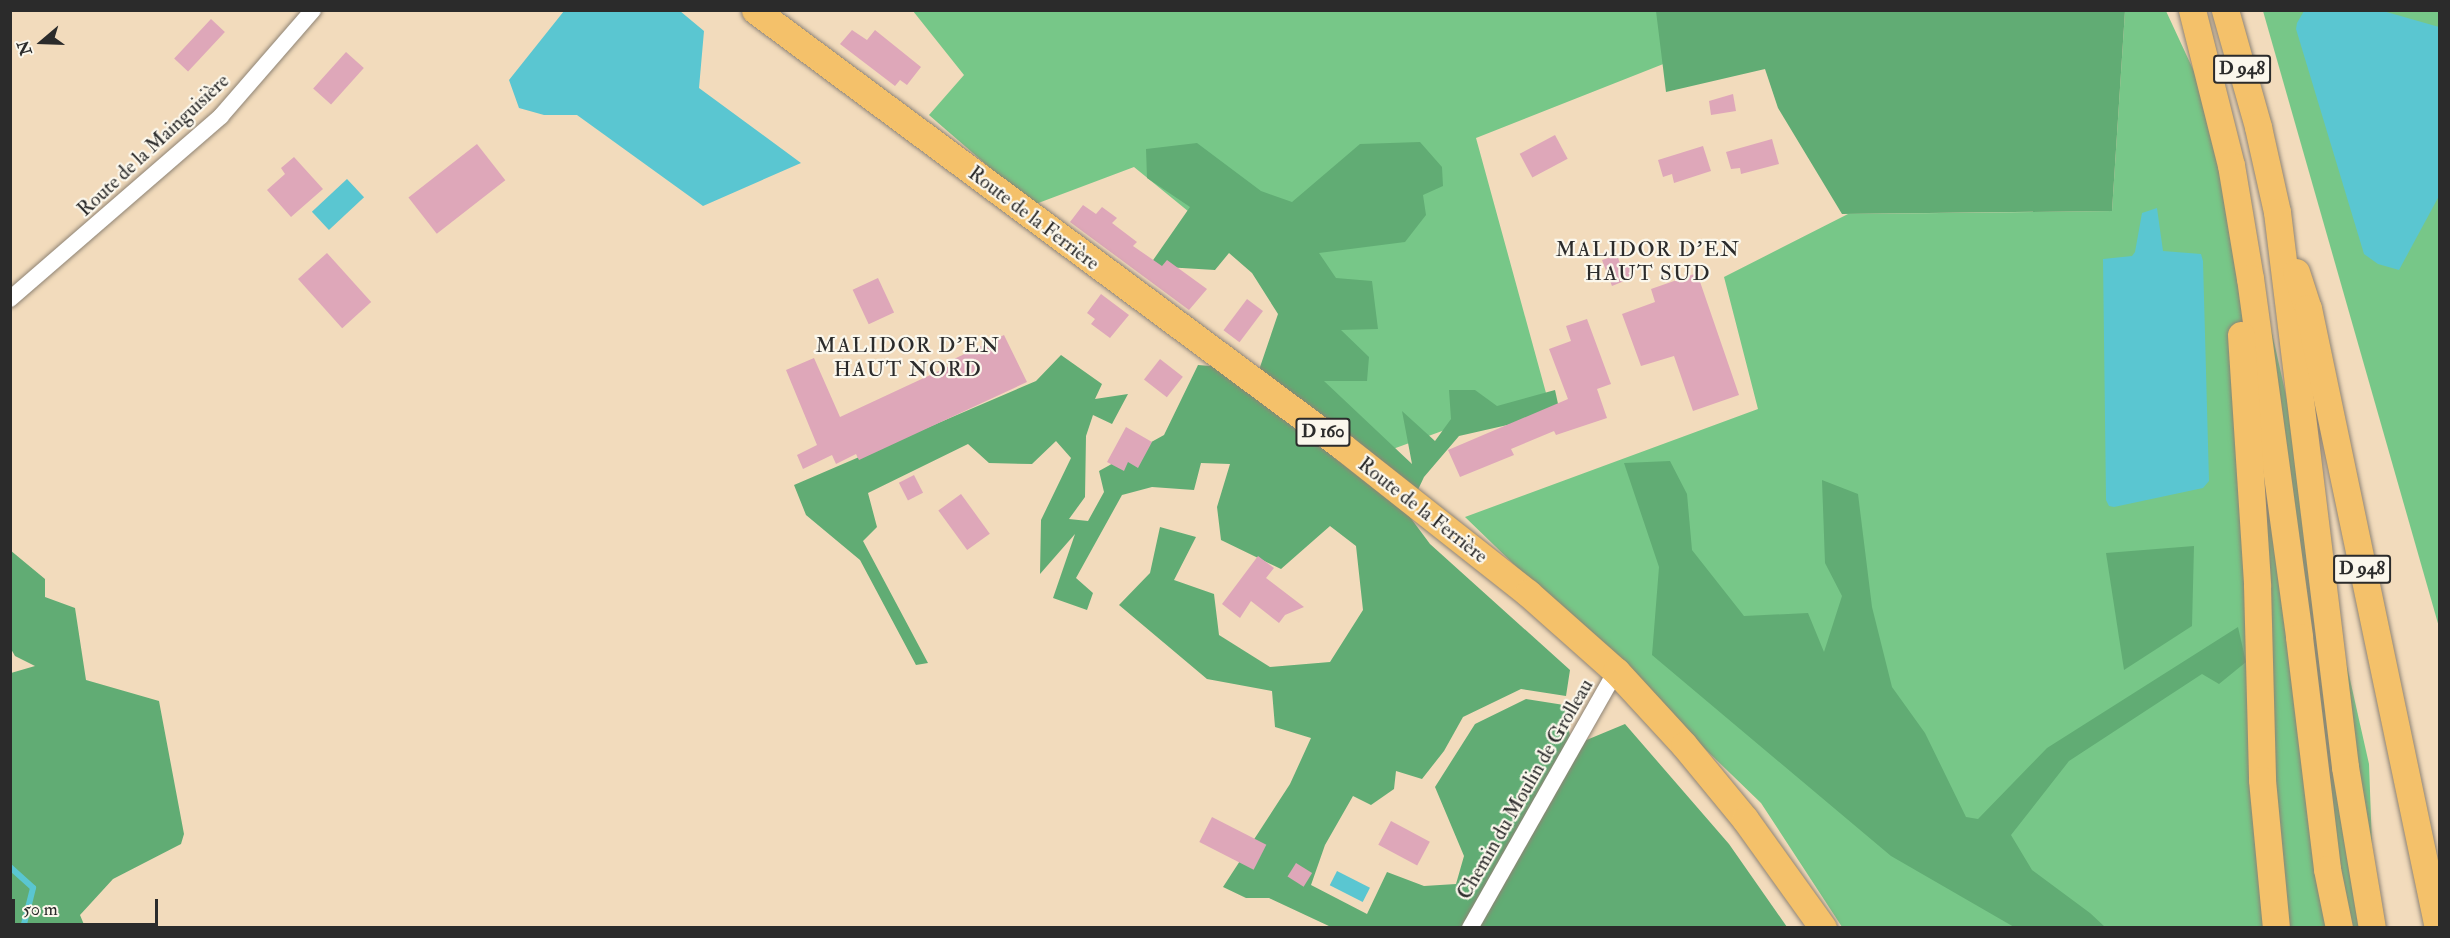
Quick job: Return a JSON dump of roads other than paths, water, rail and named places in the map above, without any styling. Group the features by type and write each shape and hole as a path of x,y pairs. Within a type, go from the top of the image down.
{"main road":[{"name":"Route de la Ferrière","path":"755,10 1343,447 1528,593 1616,671 1684,746 1745,819 1822,927"},
{"name":"D 948","path":"2192,10 2231,165 2250,278 2299,637 2327,869 2339,927"},
{"name":"D 948","path":"2225,10 2259,127 2277,212 2345,767 2372,927"},
{"name":"D 948","path":"2277,212 2308,308 2438,927"},
{"name":"D 948","path":"2250,278 2240,325 2257,585 2262,780 2276,927"}],"street":[{"name":"Route de la Mainguisière","path":"10,298 221,116 313,10"},
{"name":"Chemin du Moulin de Grolleau","path":"1470,927 1616,671"}],"water":[{"path":"564,11 680,11 704,31 699,88 801,163 703,206 577,115 544,115 519,108 509,80"},
{"path":"2304,11 2383,11 2439,27 2439,196 2399,270 2378,264 2364,254 2296,29"},
{"path":"347,179 364,197 329,230 312,212"},
{"path":"2157,208 2163,251 2201,254 2203,261 2209,481 2203,488 2114,507 2109,506 2106,500 2103,259 2132,256 2135,252 2142,213"},
{"path":"1337,871 1370,888 1363,902 1330,885"}],"waterway":[{"path":"10,867 33,888 23,928"}],"district":[{"name":"MALIDOR D'EN HAUT SUD","path":"1648,262"},
{"name":"MALIDOR D'EN HAUT NORD","path":"908,358"}]}
